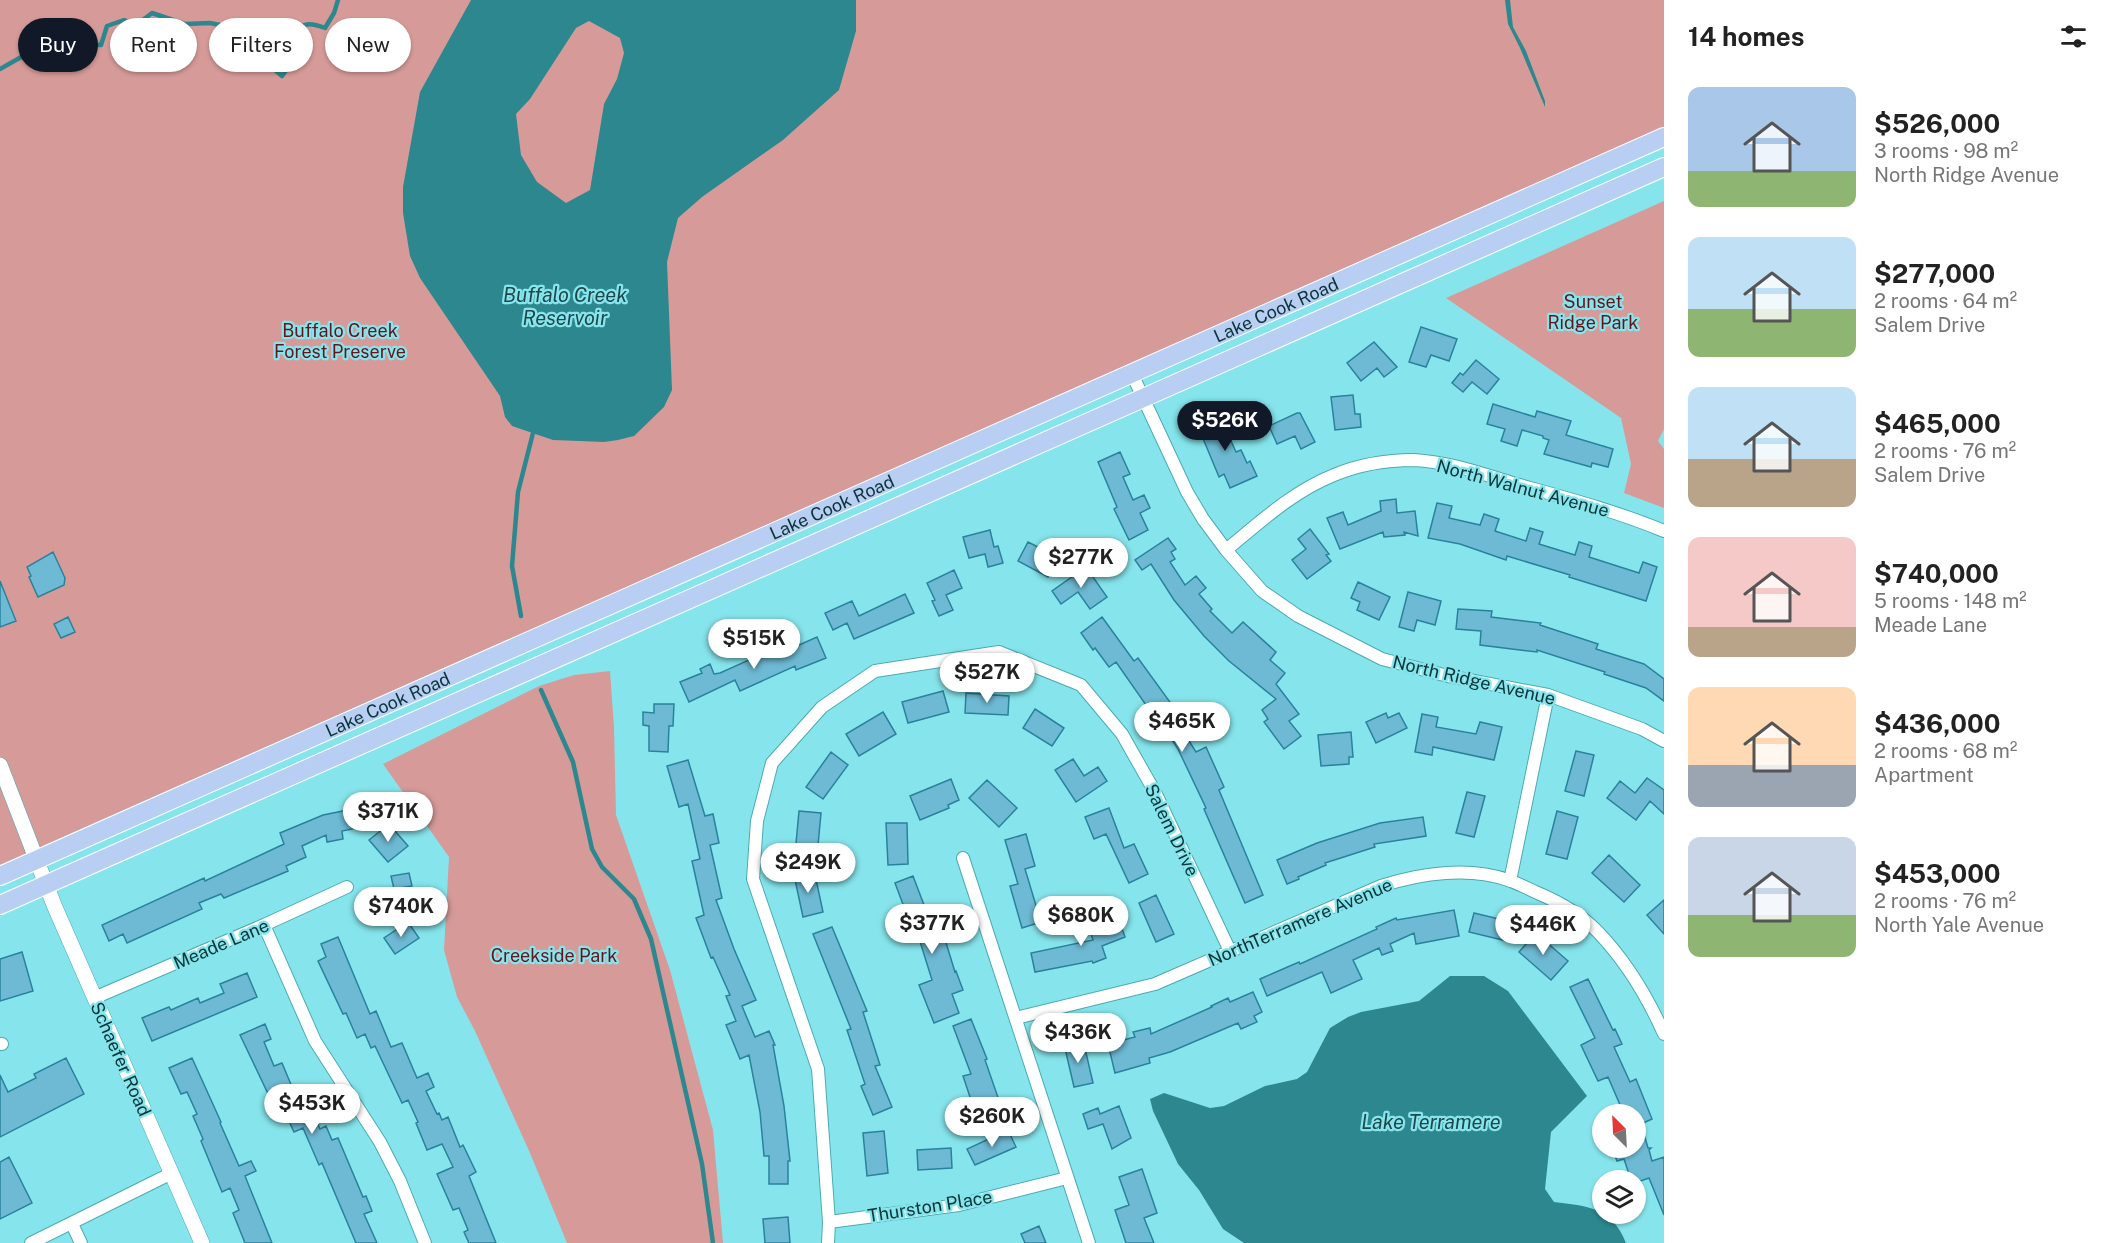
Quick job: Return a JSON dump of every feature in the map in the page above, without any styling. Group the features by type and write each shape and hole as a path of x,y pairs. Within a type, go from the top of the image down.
{"main road":[{"name":"Lake Cook Road","path":"0,905 41,873 1132,374 1664,137"},
{"name":"Lake Cook Road","path":"0,876 41,873 258,790 1664,166"}],"street":[{"name":"North Ridge Avenue","path":"1132,374 1187,492 1203,519 1226,550 1262,591 1298,616 1382,659 1448,676 1548,694 1642,729 1664,741"},
{"name":"North Walnut Avenue","path":"1226,550 1282,504 1307,487 1352,469 1402,461 1442,464 1477,472 1596,506 1664,531"},
{"name":"Salem Drive","path":"828,1222 818,1069 753,879 757,821 772,763 822,707 875,671 999,652 1081,685 1122,734 1145,774 1230,951"},
{"path":"1510,881 1548,694"},
{"name":"Schaefer Road","path":"0,765 41,873 202,1243"},
{"path":"963,858 1089,1243"},
{"name":"NorthTerramere Avenue","path":"1016,1018 1155,984 1381,886 1408,878 1450,873 1489,876 1510,881 1576,913 1597,931 1633,978 1652,1008 1664,1034"},
{"name":"Meade Lane","path":"94,998 347,887"},
{"path":"264,925 315,1041 380,1142 400,1181 424,1243"},
{"path":"31,1243 172,1173"},
{"name":"Thurston Place","path":"828,1222 959,1205 1066,1178"},
{"path":"828,1222 828,1243"},
{"path":"72,1224 81,1243"}],"green space":[{"name":"Buffalo Creek Forest Preserve","path":"0,0 1664,0 1664,127 0,865"},
{"name":"Sunset Ridge Park","path":"1664,201 1664,429 1658,441 1664,449 1664,508 1624,493 1631,464 1621,418 1446,298"},
{"name":"Creekside Park","path":"610,671 616,815 670,970 713,1130 723,1243 567,1243 530,1153 475,1031 457,997 444,950 449,857 383,764 539,686 574,675"}],"water":[{"name":"Buffalo Creek Reservoir","path":"471,0 856,0 856,31 839,90 783,140 702,197 678,218 667,262 672,390 664,407 634,436 618,440 604,442 553,440 512,426 505,417 500,396 420,278 410,256 403,213 403,187 420,92","holes":["589,21 620,38 624,53 617,79 604,104 590,190 566,203 537,182 521,155 516,114 530,99 576,28"]},
{"path":"1505,0 1510,0 1513,27 1526,51 1545,101 1545,107 1508,24"},
{"name":"Lake Terramere","path":"1450,976 1484,976 1508,991 1587,1096 1551,1132 1545,1189 1554,1202 1592,1209 1592,1224 1615,1224 1626,1243 1244,1243 1223,1229 1199,1190 1178,1164 1153,1111 1150,1099 1164,1093 1210,1108 1224,1106 1265,1086 1297,1079 1307,1072 1330,1028 1348,1017 1361,1012 1419,1001"}],"building":[{"path":"1421,327 1457,339 1449,361 1431,355 1426,367 1409,362"},
{"path":"1374,342 1397,367 1384,377 1377,368 1361,381 1347,363"},
{"path":"1476,360 1499,379 1487,394 1472,382 1463,392 1452,383 1460,373 1463,375"},
{"path":"1353,395 1355,414 1360,414 1361,427 1335,430 1331,397"},
{"path":"1493,404 1535,417 1537,411 1571,421 1566,435 1613,449 1608,467 1592,463 1591,467 1544,454 1549,440 1522,430 1517,446 1501,441 1505,429 1487,424"},
{"path":"1217,410 1236,452 1241,450 1247,463 1250,461 1257,476 1230,488 1224,474 1219,477 1202,436 1206,433 1199,418"},
{"path":"1300,413 1315,442 1301,449 1295,436 1277,444 1269,426"},
{"path":"1120,452 1130,474 1123,477 1133,500 1144,495 1150,508 1140,513 1148,530 1129,540 1114,509 1117,507 1098,462"},
{"path":"1396,499 1397,513 1415,511 1418,536 1404,532 1405,535 1384,537 1383,532 1340,549 1327,518 1343,512 1348,525 1381,511 1380,501"},
{"path":"1437,503 1452,506 1449,518 1480,525 1484,514 1499,519 1495,531 1526,541 1530,528 1543,532 1539,544 1575,555 1579,542 1592,546 1589,557 1639,573 1643,562 1657,567 1646,601 1507,556 1506,560 1460,544 1428,538"},
{"path":"1310,529 1329,554 1326,555 1331,561 1307,579 1292,560 1306,549 1298,539"},
{"path":"990,530 994,547 998,546 1003,563 988,567 985,554 969,558 963,537"},
{"path":"1168,538 1176,549 1171,552 1175,559 1170,562 1185,585 1196,576 1206,588 1199,594 1212,609 1210,611 1232,633 1243,622 1276,652 1270,660 1285,673 1276,684 1299,714 1289,721 1301,736 1284,749 1264,722 1268,719 1262,710 1276,699 1229,661 1204,636 1174,600 1151,564 1142,570 1135,560"},
{"path":"1028,542 1058,557 1048,577 1018,561"},
{"path":"53,552 65,578 64,585 38,597 27,567"},
{"path":"1086,567 1107,597 1090,609 1078,592 1061,604 1052,591"},
{"path":"954,570 962,588 946,595 953,610 939,616 927,583"},
{"path":"0,581 16,621 0,627"},
{"path":"1358,582 1390,597 1379,620 1357,610 1360,602 1351,598"},
{"path":"1408,592 1441,601 1435,625 1417,620 1414,631 1399,627"},
{"path":"905,594 914,613 854,639 847,623 833,630 825,613 852,601 859,616"},
{"path":"1458,609 1492,611 1491,617 1541,623 1540,625 1598,644 1596,649 1644,664 1664,679 1664,701 1646,688 1537,650 1537,652 1480,645 1481,631 1456,629"},
{"path":"68,617 75,632 61,638 54,624"},
{"path":"1102,617 1134,661 1138,658 1172,705 1175,703 1191,729 1184,733 1196,752 1206,747 1224,787 1219,790 1263,895 1245,903 1204,809 1206,808 1178,749 1149,703 1146,705 1116,662 1109,667 1081,633"},
{"path":"817,637 826,658 796,670 795,666 740,691 735,680 689,702 680,682 702,673 700,669 710,664 714,674 720,673 769,651 772,657"},
{"path":"943,691 949,712 908,723 902,702"},
{"path":"966,693 1009,696 1008,715 965,713"},
{"path":"654,704 674,704 673,726 669,726 668,752 649,751 649,726 643,725 643,712 654,713"},
{"path":"1035,709 1064,728 1052,746 1023,728"},
{"path":"883,712 896,734 859,756 846,734"},
{"path":"1386,713 1388,718 1399,713 1407,728 1376,743 1366,722"},
{"path":"1422,714 1438,717 1436,727 1476,734 1480,722 1502,727 1494,760 1433,747 1432,755 1415,752"},
{"path":"1351,732 1353,757 1349,757 1349,764 1321,766 1318,735"},
{"path":"1576,751 1594,755 1584,796 1565,791"},
{"path":"831,752 848,765 823,799 806,787"},
{"path":"1073,759 1084,776 1098,767 1107,781 1076,802 1055,770"},
{"path":"688,760 705,816 713,814 719,843 710,845 722,898 716,900 756,1000 742,1006 755,1037 769,1031 775,1045 773,1045 784,1106 790,1161 788,1161 788,1184 769,1184 769,1156 764,1156 760,1112 749,1055 740,1059 726,1025 736,1021 726,996 730,995 713,957 711,958 696,918 704,915 692,861 700,859 688,804 679,807 667,766"},
{"path":"1647,778 1664,790 1664,814 1650,801 1636,820 1607,798 1620,781 1635,793"},
{"path":"951,779 959,800 948,805 949,808 920,820 910,796"},
{"path":"987,780 1017,808 999,827 969,798"},
{"path":"1467,792 1485,796 1474,837 1456,833"},
{"path":"1109,808 1124,848 1134,844 1148,874 1129,883 1106,834 1094,839 1085,817"},
{"path":"353,809 357,828 342,831 343,839 327,842 326,835 302,846 306,857 286,866 288,871 224,898 221,894 199,903 202,909 127,943 123,934 109,941 102,925 284,844 280,833 323,815"},
{"path":"799,811 821,813 817,856 795,854"},
{"path":"1557,811 1578,817 1567,859 1546,854"},
{"path":"1423,817 1426,836 1374,844 1375,847 1325,863 1326,865 1287,884 1277,860 1317,843 1380,823"},
{"path":"886,823 907,823 908,864 888,865"},
{"path":"389,824 408,846 388,862 369,840"},
{"path":"1026,834 1035,866 1025,869 1041,922 1022,928 1010,886 1018,884 1005,840"},
{"path":"1609,855 1640,885 1624,902 1592,873"},
{"path":"814,870 823,912 803,917 794,875"},
{"path":"409,873 412,886 394,889 391,876"},
{"path":"913,876 932,926 940,923 963,990 952,994 959,1013 934,1023 919,985 932,980 914,922 910,923 895,883"},
{"path":"1156,895 1174,934 1156,942 1139,903"},
{"path":"1664,900 1664,934 1647,915"},
{"path":"1454,910 1459,936 1416,944 1414,933 1390,944 1393,951 1382,955 1379,948 1353,960 1362,979 1331,993 1322,972 1267,996 1260,979 1299,962 1300,964 1396,918 1397,920"},
{"path":"1474,913 1516,923 1511,942 1469,932"},
{"path":"1117,914 1125,937 1102,946 1106,958 1093,963 1092,961 1035,972 1031,953 1093,940 1088,925"},
{"path":"408,922 419,938 395,954 384,938"},
{"path":"832,927 867,1011 863,1012 880,1065 875,1066 892,1107 873,1115 861,1086 865,1084 847,1030 851,1029 813,934"},
{"path":"1536,933 1568,961 1551,980 1519,952"},
{"path":"338,937 370,1014 376,1011 391,1047 402,1043 417,1078 428,1073 434,1087 426,1091 442,1120 448,1117 460,1147 463,1145 476,1172 469,1176 496,1243 469,1243 464,1232 468,1230 459,1208 453,1210 437,1174 453,1167 442,1144 427,1150 408,1100 402,1103 375,1046 371,1048 365,1034 357,1038 346,1013 343,1014 318,961 326,957 321,944"},
{"path":"22,952 33,991 0,1001 0,959"},
{"path":"247,973 257,997 152,1041 142,1018 169,1007 171,1010 198,998 200,1003 224,993 220,984"},
{"path":"1588,979 1622,1044 1614,1047 1630,1082 1636,1079 1646,1104 1620,1104 1608,1077 1598,1081 1581,1045 1595,1038 1570,987"},
{"path":"1253,992 1262,1012 1254,1016 1257,1022 1241,1029 1238,1023 1170,1052 1149,1058 1150,1063 1115,1073 1108,1044 1135,1037 1133,1032 1150,1028 1151,1034 1228,998 1230,1002"},
{"path":"971,1019 987,1059 985,1060 1002,1109 977,1118 963,1076 971,1074 953,1026"},
{"path":"265,1024 271,1039 264,1042 274,1066 282,1063 297,1099 305,1095 320,1129 326,1126 332,1140 338,1138 363,1197 366,1196 372,1211 364,1214 377,1243 356,1243 322,1163 319,1165 303,1128 294,1132 278,1097 271,1100 240,1035"},
{"path":"1083,1040 1093,1083 1074,1087 1064,1044"},
{"path":"66,1058 84,1094 0,1137 0,1075 8,1092 36,1078 34,1074"},
{"path":"192,1058 239,1166 251,1161 256,1171 245,1176 272,1243 245,1243 233,1213 239,1210 230,1188 222,1192 201,1141 203,1139 193,1116 197,1114 187,1092 181,1094 169,1068"},
{"path":"1646,1104 1652,1119 1646,1122"},
{"path":"1119,1106 1131,1138 1112,1149 1103,1124 1088,1129 1083,1114 1098,1108 1100,1114"},
{"path":"1008,1130 1016,1147 975,1165 967,1149"},
{"path":"884,1131 888,1173 867,1176 863,1133"},
{"path":"1646,1141 1648,1148 1651,1148 1649,1150 1652,1161 1664,1157 1664,1215 1649,1178 1646,1179 1646,1170 1628,1170 1624,1159 1617,1161 1616,1158 1646,1158"},
{"path":"951,1148 952,1168 918,1170 917,1150"},
{"path":"9,1157 32,1203 0,1219 0,1162"},
{"path":"1142,1169 1157,1213 1144,1218 1154,1243 1126,1243 1115,1210 1129,1205 1119,1177"},
{"path":"788,1217 790,1243 765,1243 763,1219"},
{"path":"1039,1226 1046,1243 1025,1243 1021,1234"}],"waterway":[{"path":"0,69 23,56 37,61 37,49 47,44 54,56 79,44 101,45 107,26 124,20 135,26 152,13 185,24 210,23 225,26 253,63 268,64 282,76 294,60 299,31 307,24 325,28 334,13 338,0"},
{"path":"521,616 512,566 518,492 533,433"},
{"path":"541,690 573,762 592,849 602,867 634,899 651,939 702,1164 713,1243"}]}
